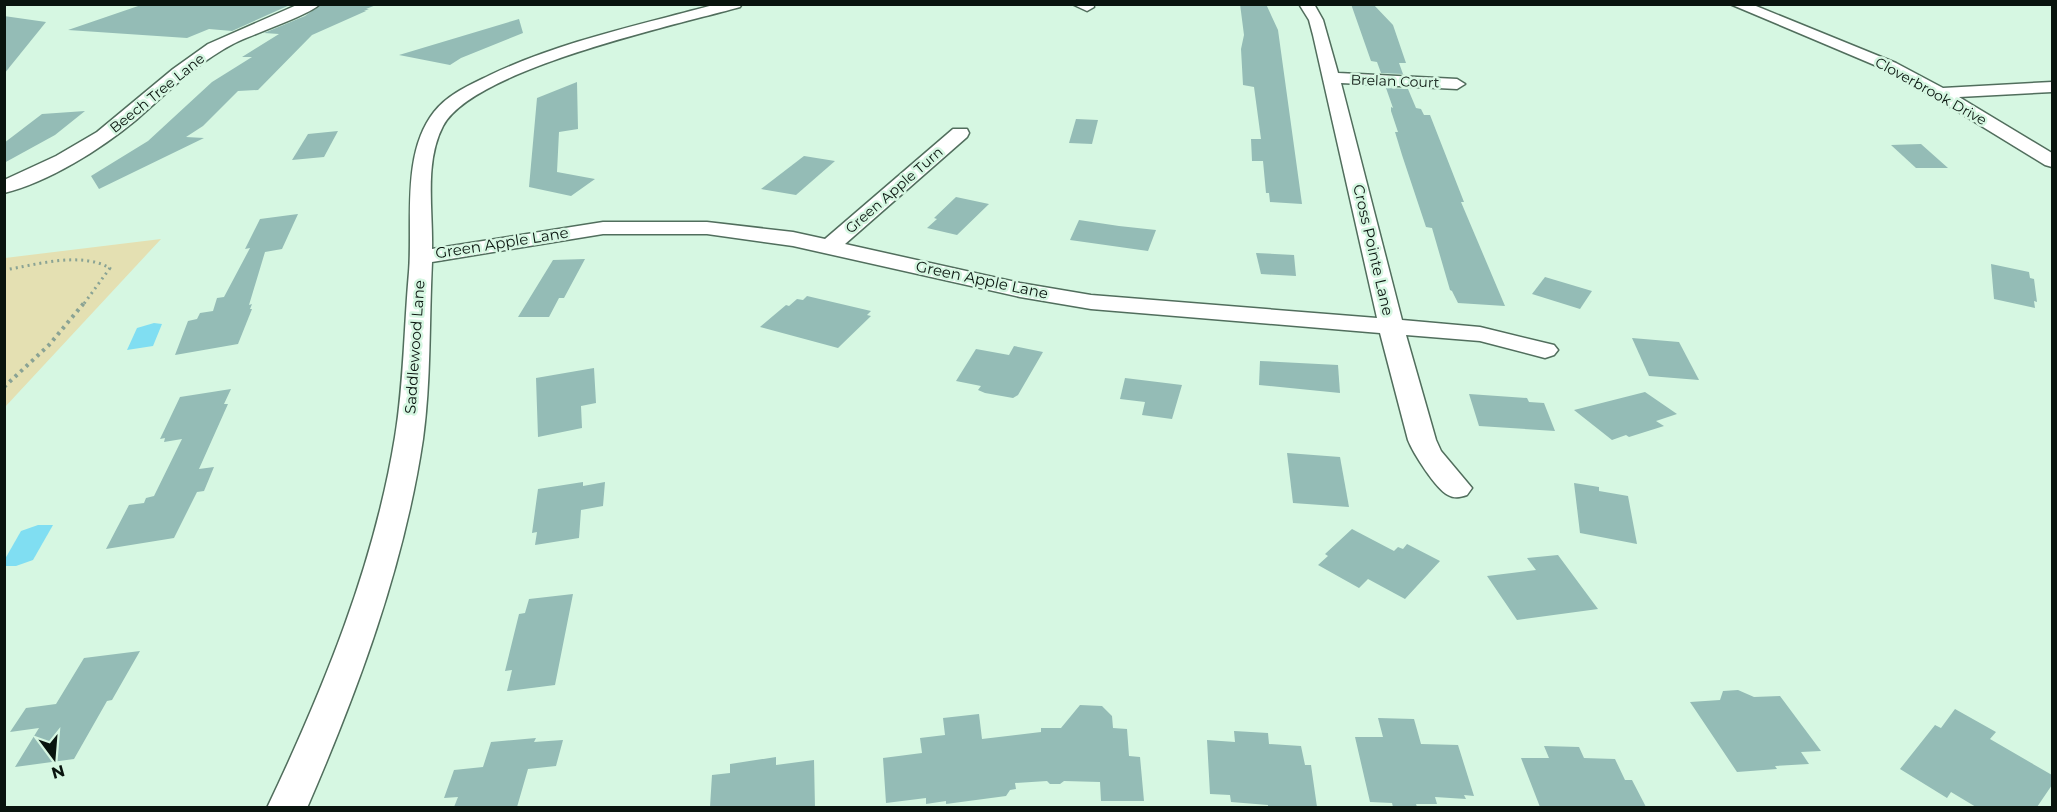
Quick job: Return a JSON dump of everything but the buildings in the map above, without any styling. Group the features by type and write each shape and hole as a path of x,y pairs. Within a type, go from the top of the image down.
{"street":[{"name":"Beech Tree Lane","path":"4,187 65,159 108,133 187,66 209,51 246,32 313,4"},
{"name":"Saddlewood Lane","path":"287,807 337,693 364,622 388,536 408,447 421,257 422,194 427,145 436,122 452,105 496,79 564,51 735,4"},
{"name":"Cross Pointe Lane","path":"1306,4 1318,24 1391,327 1424,447 1457,488"},
{"name":"Cloverbrook Drive","path":"1737,4 1874,59 1940,93 2052,161"},
{"name":"Brelan Court","path":"1332,78 1457,84"},
{"path":"1940,93 2052,87"},
{"name":"Green Apple Turn","path":"829,247 960,133"},
{"name":"Green Apple Lane","path":"421,257 549,235 617,227 707,228 759,234 829,247 1020,290 1091,302 1489,335 1545,350"}],"path":[{"path":"4,270 79,261 103,263 110,268 76,314 49,345 4,387"}],"shaded area":[{"path":"161,239 5,407 5,258"}],"water":[{"path":"154,323 162,324 153,346 127,350 137,328"},
{"path":"38,525 53,525 33,560 16,566 5,566 5,559 21,531"}]}
